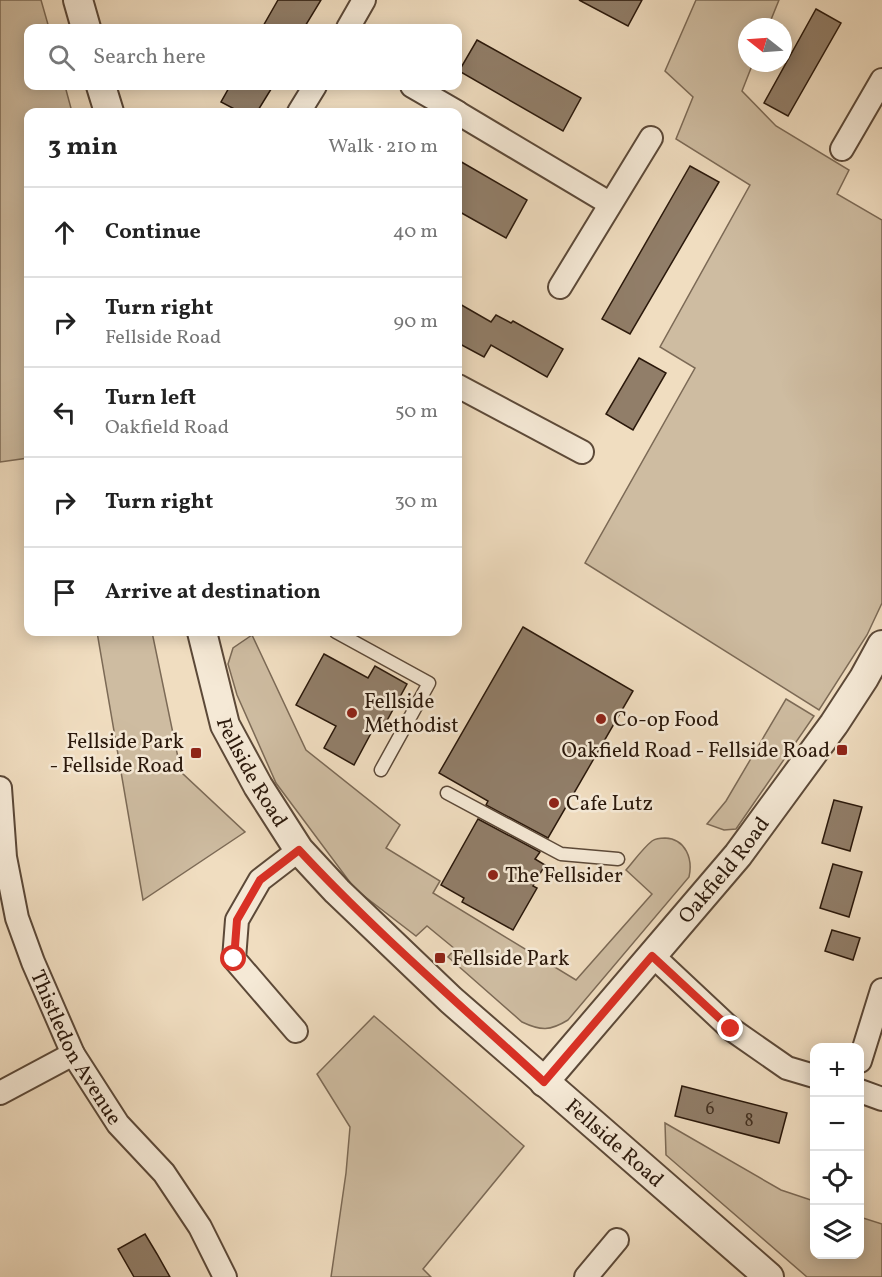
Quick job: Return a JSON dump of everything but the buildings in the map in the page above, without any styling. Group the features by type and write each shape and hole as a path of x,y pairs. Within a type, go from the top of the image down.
{"street":[{"path":"78,0 85,24"},
{"path":"350,24 364,0"},
{"path":"102,90 108,108"},
{"path":"301,108 313,90"},
{"path":"419,90 449,108"},
{"path":"842,148 880,90"},
{"path":"462,116 609,203"},
{"path":"560,287 609,203 651,138"},
{"path":"462,388 582,452"},
{"name":"Fellside Road","path":"208,636 225,725 258,786 299,850 337,891 443,992 769,1277"},
{"name":"Oakfield Road","path":"544,1082 745,846 834,724 882,645"},
{"name":"Thistledon Avenue","path":"0,788 3,858 21,929 73,1054 118,1124 164,1173 200,1227 225,1277"},
{"path":"296,1031 234,959 237,920 260,880 299,850"},
{"path":"652,956 731,1029 788,1068 810,1075"},
{"path":"864,1048 882,990"},
{"path":"0,1093 73,1054"},
{"path":"864,1092 882,1099"},
{"path":"586,1277 617,1240"}],"lane":[{"path":"343,636 429,683 381,770"},
{"path":"447,793 561,854 618,859"}],"shaded area":[{"path":"0,0 41,0 48,24 24,24 24,90 66,90 71,108 24,108 24,459 0,462"},
{"path":"696,0 779,0 772,18 738,18 738,72 749,72 742,91 776,126 849,170 837,194 882,220 882,603 867,635 819,710 585,563 695,368 660,347 750,185 676,139 693,97 665,71"},
{"path":"98,636 153,636 181,772 245,832 143,900"},
{"path":"252,636 306,750 400,825 386,848 440,881 433,893 576,980 652,894 626,870 648,844 663,838 672,839 683,846 689,857 689,877 568,1020 551,1028 535,1027 522,1022 448,957 455,949 427,926 416,936 355,889 276,783 237,695 228,664 233,648"},
{"path":"786,699 814,716 736,829 724,830 707,824 726,801"},
{"path":"374,1016 524,1146 423,1269 431,1277 331,1277 346,1173 350,1127 317,1074"},
{"path":"665,1123 781,1190 810,1200 810,1259 864,1259 864,1218 882,1224 882,1277 807,1277 666,1155"}],"place":[{"name":"Fellside Methodist","path":"352,713"},
{"name":"Co-op Food","path":"601,719"},
{"name":"Oakfield Road - Fellside Road","path":"842,750"},
{"name":"Fellside Park - Fellside Road","path":"196,753"},
{"name":"Cafe Lutz","path":"554,803"},
{"name":"The Fellsider","path":"493,875"},
{"name":"Fellside Park","path":"440,958"}],"route":[{"path":"234,959 237,920 260,880 299,850 337,891 451,1000 484,1026 544,1082 652,956 731,1029"}]}
